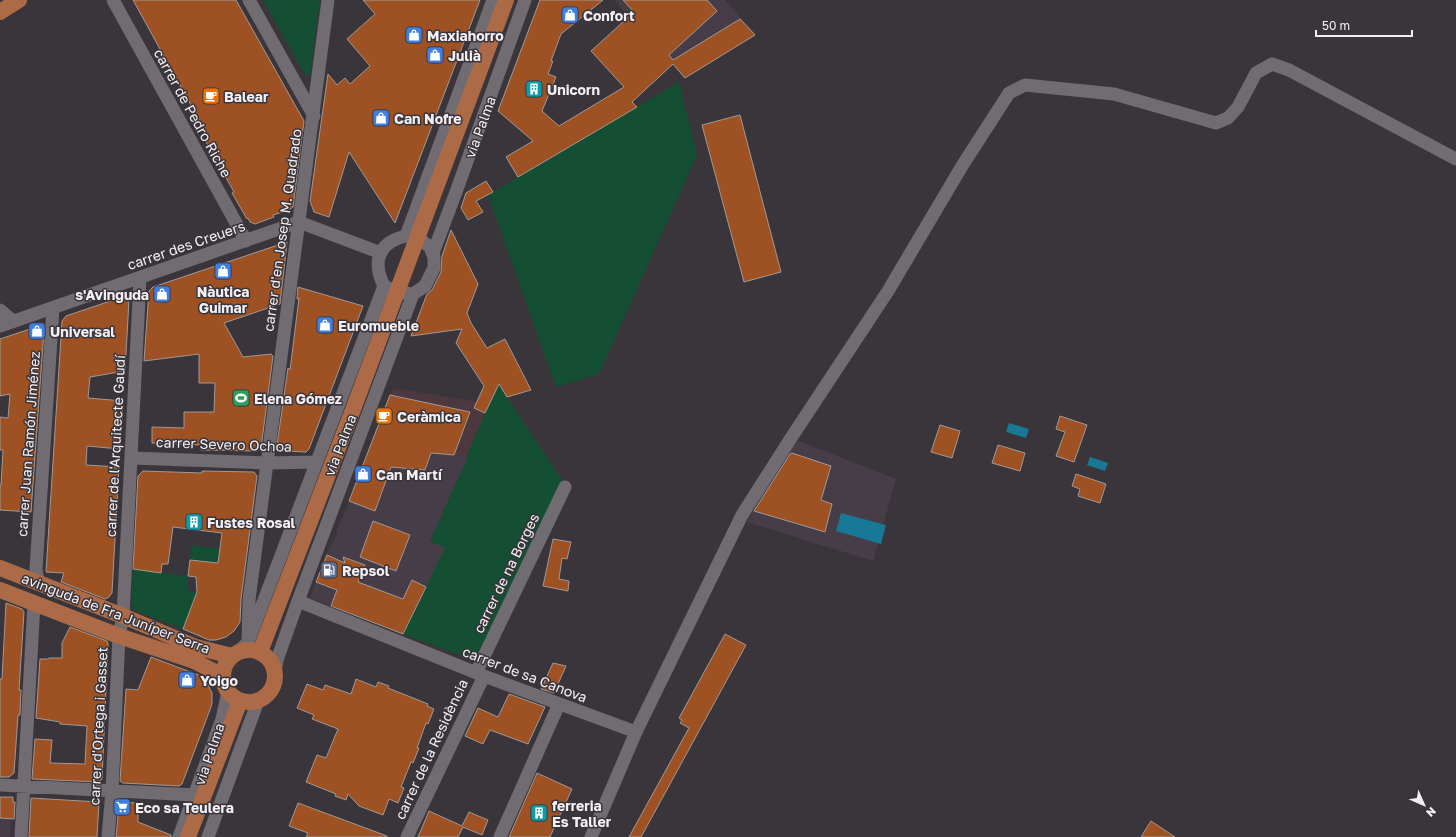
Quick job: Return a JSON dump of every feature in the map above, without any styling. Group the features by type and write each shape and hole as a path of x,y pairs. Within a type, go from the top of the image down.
{"main road":[{"path":"0,12 19,0"},
{"name":"via Palma","path":"260,652 391,289 506,0"},
{"name":"avinguda de Fra Juníper Serra","path":"0,568 38,582 196,647 239,650"},
{"name":"avinguda de Fra Juníper Serra","path":"0,590 119,636 194,661 223,676"},
{"path":"239,650 253,650 260,652 268,658 275,671 274,683 271,690 266,696 258,701 250,702 234,696 224,686 224,669 239,650"},
{"path":"188,837 234,696"}],"street":[{"name":"carrer de Pedro Riche","path":"112,0 246,241"},
{"path":"249,0 314,116"},
{"name":"carrer d'en Josep M. Quadrado","path":"239,650 249,600 314,116 328,0"},
{"path":"412,237 493,0"},
{"name":"via Palma","path":"432,253 472,150 525,0"},
{"path":"591,837 636,732 742,515 888,291 962,166 1009,93 1025,85 1114,94 1216,123 1228,118 1238,106 1256,73 1272,64 1289,70 1456,159"},
{"name":"carrer des Creuers","path":"0,326 300,222"},
{"path":"300,222 381,253"},
{"path":"412,237 430,247 432,253 434,257 434,268 425,286 413,294 391,289 378,267 382,249 391,241 412,237"},
{"name":"carrer de l'Arquitecte Gaudí","path":"122,616 140,278"},
{"name":"via Palma","path":"239,650 391,289"},
{"name":"via Palma","path":"275,671 278,657 298,601 413,294"},
{"name":"carrer Juan Ramón Jiménez","path":"38,582 36,569 53,308"},
{"path":"0,310 13,321"},
{"name":"carrer Severo Ochoa","path":"131,458 267,463 317,462"},
{"name":"carrer de na Borges","path":"480,674 565,487"},
{"name":"carrer de sa Canova","path":"298,601 480,674 636,732"},
{"path":"21,837 34,603"},
{"name":"carrer d'Ortega i Gasset","path":"108,837 112,791 119,636 122,616"},
{"name":"carrer de la Residència","path":"407,837 480,674"},
{"name":"via Palma","path":"179,837 222,719 234,696"},
{"name":"via Palma","path":"208,837 258,701"},
{"path":"500,837 559,704"},
{"path":"0,785 195,795"}],"shaded area":[{"path":"614,0 725,0 756,34 684,78"},
{"path":"393,388 490,404 466,457 431,453 425,471 392,467 382,492 356,482"},
{"path":"791,438 896,479 873,561 747,522"},
{"path":"431,453 468,457 430,541 446,548 403,634 310,598 349,501 375,511 392,467 425,471"},
{"path":"0,797 12,797 10,837 0,837"}],"green space":[{"path":"263,0 320,0 310,75 305,75"},
{"path":"679,82 697,155 599,374 556,387 488,195"},
{"path":"498,384 562,480 479,658 473,660 403,634 445,548 430,541 468,457 466,457"},
{"path":"191,545 248,552 246,567 190,560"},
{"path":"133,569 188,576 187,591 197,592 183,629 134,610 131,605"}],"water":[{"path":"1009,423 1029,429 1026,438 1006,432"},
{"path":"1090,457 1108,463 1105,471 1087,465"},
{"path":"841,513 886,525 881,544 836,531"}],"building":[{"path":"133,0 236,0 304,121 293,207 289,210 273,215 274,217 255,224 250,222 248,218 247,219 205,140 209,138"},
{"path":"363,0 480,0 395,223 349,152 329,217 314,212 310,201 328,74 337,85 345,78 350,84 370,66 347,39 375,14"},
{"path":"540,0 603,0 561,34 551,61 553,61 548,74 556,77 542,111 559,126 624,87 591,51 634,12 623,0 707,0 717,11 669,55 673,60 740,19 755,35 685,78 673,64 632,102 637,107 518,177 506,157 533,141 498,111"},
{"path":"740,115 781,272 744,282 702,125"},
{"path":"486,181 493,192 476,201 483,212 468,220 461,208 466,193"},
{"path":"451,230 478,284 467,313 471,323 487,348 505,339 531,390 507,397 499,384 485,413 474,408 484,386 456,343 462,329 411,336 427,294 432,290 441,272 442,256"},
{"path":"287,242 280,304 224,323 243,357 271,354 273,356 261,448 257,451 201,450 201,445 152,443 152,427 184,428 184,412 214,412 215,383 199,383 199,354 144,361 149,291 153,287"},
{"path":"298,287 363,306 309,449 306,452 283,451 277,445 288,368 290,370 299,298 297,299"},
{"path":"125,296 129,300 125,371 90,377 88,398 123,401 120,449 87,446 86,465 119,467 112,593 105,599 61,582 64,573 46,572 62,321 66,316"},
{"path":"39,326 44,330 31,512 0,510 0,485 3,450 0,450 0,417 8,418 10,394 0,396 0,339"},
{"path":"390,395 470,412 454,455 431,453 425,470 391,467 375,511 349,501"},
{"path":"1060,416 1087,425 1074,462 1056,456 1065,432 1056,429"},
{"path":"940,425 960,431 952,458 931,452"},
{"path":"998,445 1025,453 1020,471 992,463"},
{"path":"792,453 831,466 821,500 832,504 825,532 754,511"},
{"path":"143,471 202,473 202,471 254,472 257,476 241,599 240,622 234,631 226,637 216,640 209,640 183,629 197,592 196,577 188,576 190,560 218,563 222,533 173,527 168,564 162,564 161,573 133,569 138,476"},
{"path":"1076,474 1106,484 1100,503 1078,496 1080,489 1072,486"},
{"path":"373,521 410,535 396,571 360,557"},
{"path":"553,539 571,542 567,559 562,558 559,579 569,581 568,591 543,586"},
{"path":"327,555 345,563 343,557 365,565 358,582 403,599 412,580 426,587 403,634 331,606 337,590 316,582"},
{"path":"6,603 22,609 24,612 19,690 21,690 20,715 18,715 14,773 9,777 0,777 0,679 2,679"},
{"path":"70,627 107,641 108,644 102,779 99,782 32,779 35,739 52,740 50,763 85,764 87,726 60,724 60,722 36,718 40,659 62,658 62,643"},
{"path":"725,634 746,645 641,837 629,837 689,728 680,723 682,720 679,718"},
{"path":"151,657 201,676 207,683 212,693 211,707 182,784 179,786 123,783 120,781 126,689 138,690"},
{"path":"553,663 566,666 554,693 541,689"},
{"path":"356,679 376,687 378,682 389,686 388,688 428,704 427,706 434,709 428,724 426,723 417,748 419,748 413,763 411,762 401,787 404,788 398,803 389,799 383,815 359,806 348,794 346,800 335,796 336,794 306,782 317,755 326,758 338,729 312,719 314,715 297,708 307,684 323,690 325,685 351,694"},
{"path":"509,694 545,707 528,744 490,730 483,744 465,736 478,708 498,717"},
{"name":"ferreria Es Taller","path":"537,773 572,789 550,837 509,837"},
{"path":"0,797 13,797 13,802 15,802 14,819 0,818"},
{"path":"31,798 99,802 97,837 29,837"},
{"path":"122,802 138,803 138,822 171,835 171,837 116,837 119,806"},
{"path":"298,803 387,837 306,837 308,833 289,826"},
{"path":"429,811 462,826 469,812 488,820 482,835 463,827 458,837 418,837"},
{"path":"1151,821 1175,837 1141,837"}],"place":[{"name":"Confort","path":"570,15"},
{"name":"Maxiahorro","path":"414,35"},
{"name":"Julià","path":"435,55"},
{"name":"Unicorn","path":"534,89"},
{"name":"Balear","path":"211,96"},
{"name":"Can Nofre","path":"381,118"},
{"name":"Nàutica Guimar","path":"223,271"},
{"name":"s'Avinguda","path":"162,294"},
{"name":"Euromueble","path":"325,325"},
{"name":"Universal","path":"37,331"},
{"name":"Elena Gómez","path":"241,398"},
{"name":"Ceràmica","path":"384,416"},
{"name":"Can Martí","path":"363,474"},
{"name":"Fustes Rosal","path":"194,522"},
{"name":"Repsol","path":"329,570"},
{"name":"Yoigo","path":"187,680"},
{"name":"Eco sa Teulera","path":"122,807"},
{"name":"ferreria Es Taller","path":"539,813"}]}
